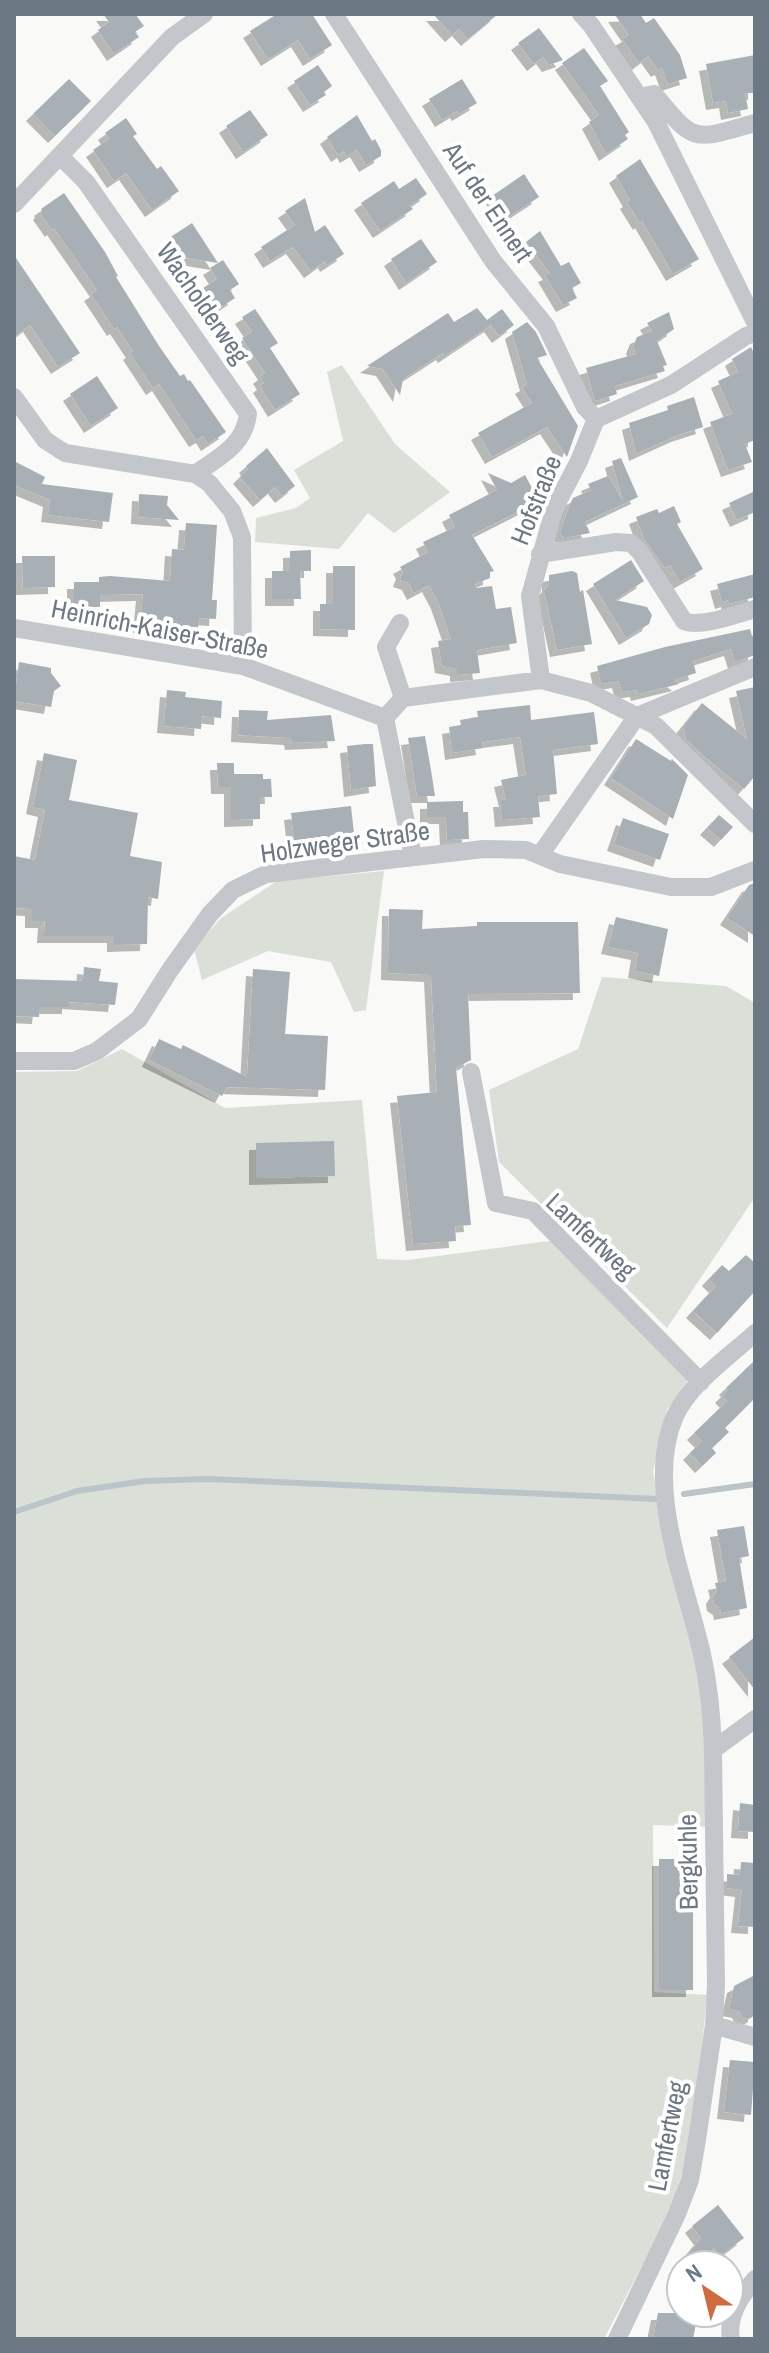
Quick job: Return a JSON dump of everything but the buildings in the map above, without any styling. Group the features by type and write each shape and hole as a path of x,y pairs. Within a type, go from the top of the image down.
{"street":[{"path":"14,204 172,37 204,14"},
{"name":"Auf der Ennert","path":"334,14 493,261 546,326 585,407 596,419"},
{"path":"581,14 656,122 755,322"},
{"path":"639,97 654,94 681,127 698,136 755,123"},
{"name":"Wacholderweg","path":"60,156 86,182 248,414 246,431 229,450 195,474"},
{"path":"596,419 671,385 755,333"},
{"path":"14,397 45,440 65,453 195,474 209,483 232,511 242,537 243,666"},
{"name":"Hofstraße","path":"541,680 530,596 554,509 596,419"},
{"path":"540,554 616,542 631,543 684,621 691,624 704,622 755,609"},
{"path":"400,623 386,647 403,698"},
{"name":"Heinrich-Kaiser-Straße","path":"14,628 243,666 385,718"},
{"path":"540,855 637,716 755,667"},
{"path":"413,857 385,718 403,698 541,680 591,693 656,726 755,824"},
{"name":"Holzweger Straße","path":"14,1061 74,1061 97,1051 139,1019 210,914 233,890 266,874 484,849 526,850 560,864 671,887 711,887 755,870"},
{"name":"Lamfertweg","path":"471,1072 496,1203 533,1211 701,1382"},
{"path":"713,1750 711,1703 663,1484 665,1454 676,1416 701,1382 755,1333"},
{"path":"713,1750 755,1719"},
{"name":"Bergkuhle","path":"713,1750 714,2025"},
{"path":"714,2025 755,2037"},
{"name":"Lamfertweg","path":"617,2339 690,2180 714,2025"},
{"path":"731,2339 728,2324 744,2292 755,2279"}],"shaded area":[{"path":"342,365 395,444 450,492 394,533 368,513 339,549 255,542 256,518 296,508 310,498 294,470 343,441 327,372"},
{"path":"384,871 366,1010 354,1012 331,962 268,951 202,980 194,949 221,918 277,881"},
{"path":"602,977 726,986 755,1003 755,1197 667,1328 499,1162 489,1090 578,1049"},
{"path":"122,1049 225,1108 362,1100 377,1259 408,1260 556,1240 688,1380 667,1410 653,1472 706,1692 713,1827 653,1825 654,1992 707,1995 693,2136 671,2210 604,2339 14,2339 14,1072 77,1071"}],"waterway":[{"path":"14,1512 77,1491 145,1481 209,1479 657,1499"},
{"path":"684,1494 755,1484"}]}
